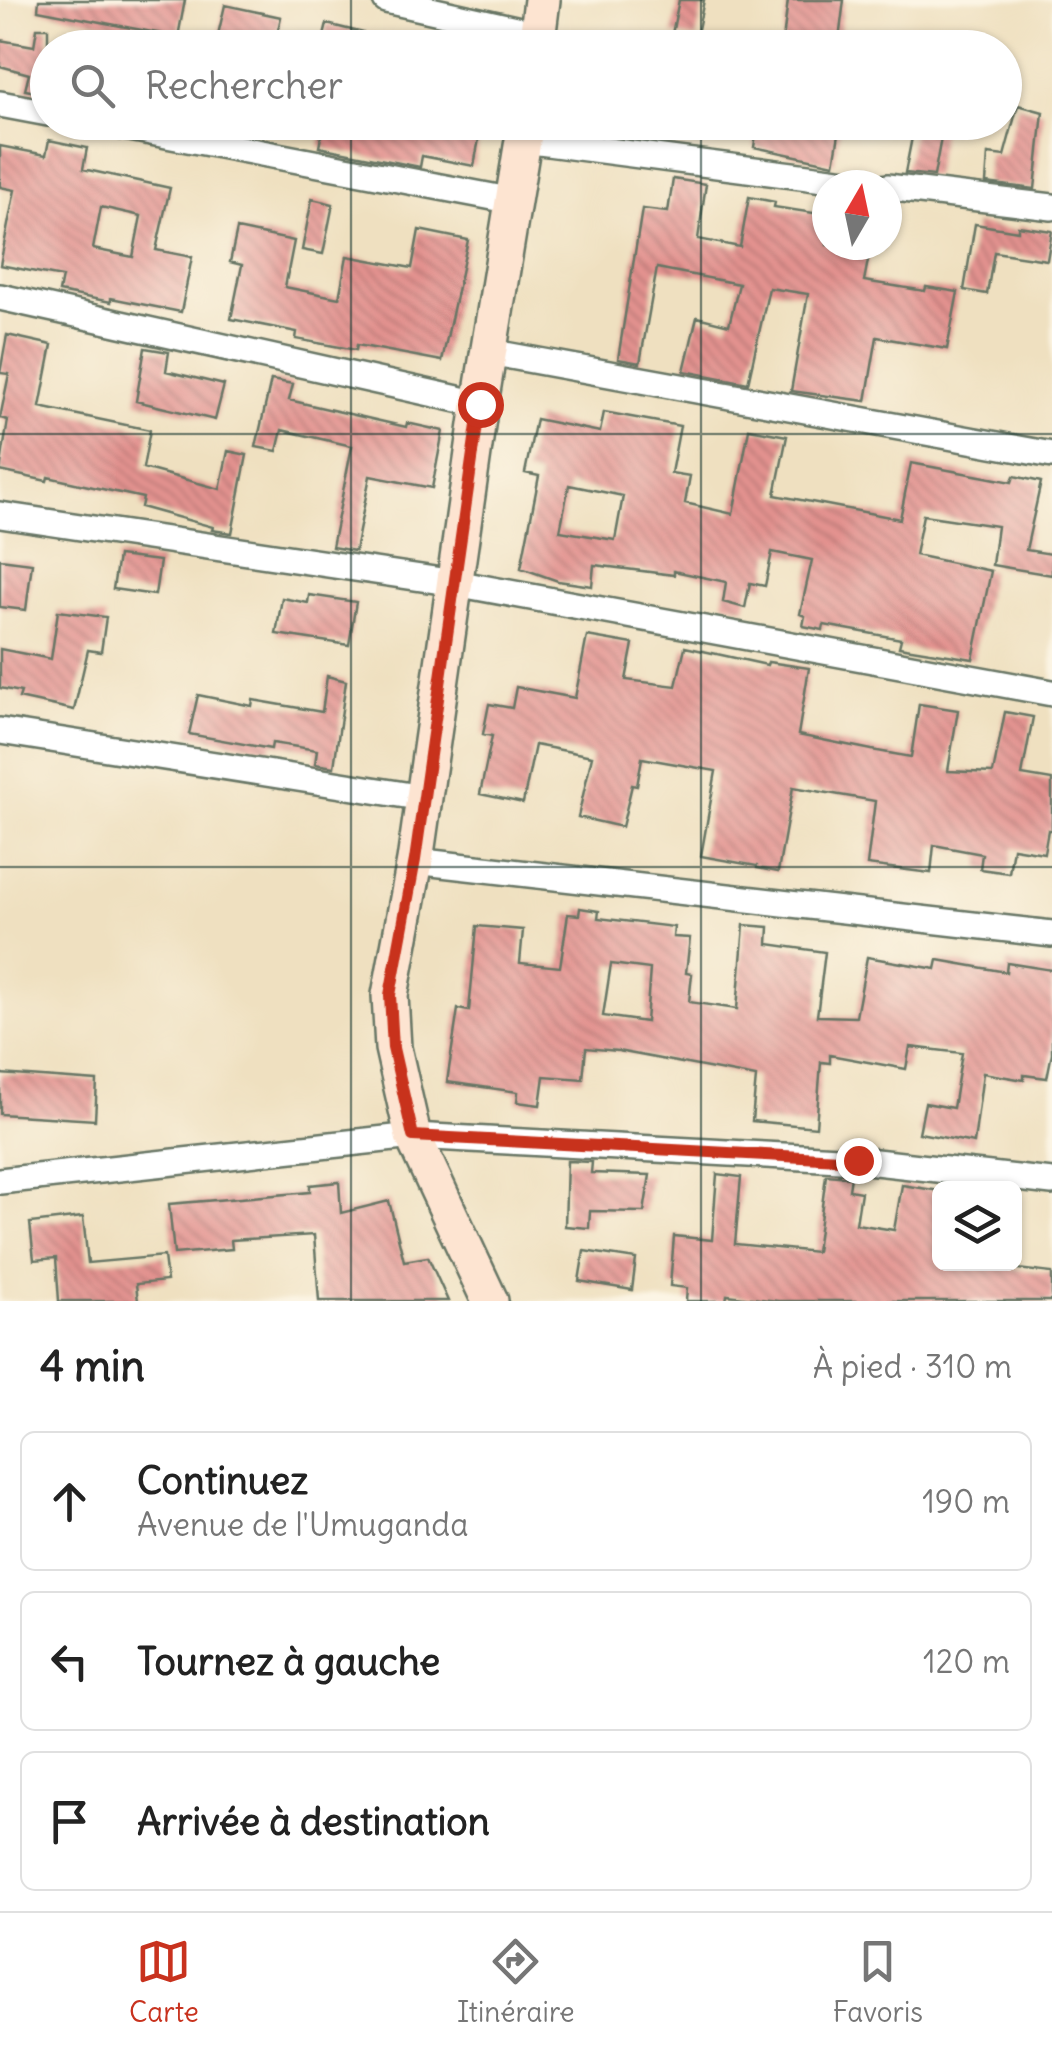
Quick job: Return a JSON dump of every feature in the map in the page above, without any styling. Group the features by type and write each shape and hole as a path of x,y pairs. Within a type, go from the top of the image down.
{"street":[{"path":"386,0 538,27"},
{"path":"0,104 30,110"},
{"path":"192,140 514,202"},
{"path":"490,1301 413,1136 393,1048 390,995 415,860 480,404 524,140"},
{"path":"582,140 812,176"},
{"path":"902,189 1052,207"},
{"path":"0,297 480,404"},
{"path":"489,352 1052,456"},
{"path":"0,515 455,583 1052,694"},
{"path":"0,731 424,798"},
{"path":"415,860 1052,934"},
{"path":"0,1180 413,1136 858,1160 1052,1182"}],"building":[{"path":"39,0 185,0 179,30 142,30 38,10"},
{"path":"679,0 704,0 698,30 673,30"},
{"path":"788,0 844,0 840,30 784,30"},
{"path":"225,5 281,17 278,30 219,30"},
{"path":"327,24 351,30 326,30"},
{"path":"0,40 30,45 30,91 25,90 29,74 0,66"},
{"path":"1022,106 1043,112 1035,189 986,183 988,154 1004,156 1008,140 1022,140"},
{"path":"49,140 87,148 83,169 170,188 156,250 192,257 181,312 59,292 62,277 0,265 15,190 0,187 0,146 46,155","holes":["101,207 141,216 133,257 93,249"]},
{"path":"320,140 479,140 474,166 422,156 420,167 319,147"},
{"path":"755,140 838,140 834,164 754,147"},
{"path":"911,140 941,140 934,176 905,173"},
{"path":"673,179 706,184 698,239 740,247 749,197 775,202 774,207 812,213 812,260 868,260 864,281 958,292 947,349 877,337 866,401 791,391 808,294 769,288 748,383 684,371 697,317 729,325 739,284 657,268 640,363 618,359 642,209 668,212"},
{"path":"312,199 333,204 323,254 302,250"},
{"path":"975,224 1018,231 1018,226 1052,231 1047,260 994,252 987,294 964,290"},
{"path":"237,229 294,241 285,287 339,298 347,256 412,268 419,230 468,240 442,361 357,345 356,350 296,339 297,332 231,319 242,265 230,262"},
{"path":"7,335 52,345 40,407 150,430 143,468 220,489 228,451 247,455 232,533 141,507 143,498 48,477 47,481 0,471 8,420 0,418 9,374 0,373"},
{"path":"145,348 169,352 166,371 224,385 215,420 136,401"},
{"path":"271,380 293,384 289,400 406,427 407,423 443,431 432,488 370,476 355,551 332,547 352,446 282,430 277,451 256,447"},
{"path":"604,412 680,426 671,473 690,476 685,503 733,514 749,429 787,436 775,495 900,519 911,463 1012,482 1014,476 1041,482 1026,550 1052,554 1052,575 992,565 997,526 923,515 915,555 991,571 973,659 899,647 901,639 824,625 823,630 803,626 805,616 800,614 812,560 772,552 765,586 750,583 745,608 723,602 726,582 674,571 674,575 594,565 592,586 558,581 521,568 539,476 525,473 536,419 600,432","holes":["569,485 623,496 615,540 560,531"]},
{"path":"118,556 160,561 155,595 113,589"},
{"path":"0,559 32,563 26,610 0,607"},
{"path":"309,595 356,602 349,645 276,634 282,598 308,603"},
{"path":"58,611 106,617 101,652 88,650 74,710 19,698 21,692 0,688 0,649 51,659"},
{"path":"587,636 633,644 626,680 676,686 685,647 767,665 768,662 809,668 798,735 872,750 911,757 919,704 958,710 948,771 993,773 1005,712 1033,717 1022,775 1052,780 1052,830 1048,830 1044,853 1013,848 1009,873 980,869 982,854 934,845 931,873 867,865 875,801 793,787 778,872 757,868 701,856 716,771 642,758 622,827 578,817 592,756 535,745 523,803 480,794 492,736 483,734 489,704 512,708 516,687 575,698"},
{"path":"327,676 346,681 334,767 315,764 317,750 272,743 271,749 189,734 198,695 252,706 253,700 322,712"},
{"path":"580,908 599,911 598,918 674,927 673,937 690,938 686,973 692,974 689,1002 737,1009 744,925 769,927 768,944 825,952 817,1016 856,1017 867,957 936,969 938,960 1006,972 1007,963 1052,970 1052,1053 1047,1078 1024,1075 1024,1080 983,1073 974,1143 919,1133 925,1103 953,1108 962,1053 910,1047 906,1069 830,1055 830,1063 821,1062 816,1127 752,1121 756,1077 618,1051 586,1048 583,1079 544,1076 540,1105 517,1102 518,1092 447,1082 458,1009 469,1011 477,926 523,930 520,963 560,967 568,914 579,915","holes":["611,964 650,969 646,1022 603,1016"]},
{"path":"0,1074 97,1081 95,1120 0,1114"},
{"path":"567,1161 592,1162 591,1173 650,1175 644,1212 590,1211 589,1228 565,1226"},
{"path":"717,1174 741,1177 735,1244 816,1252 826,1175 851,1177 849,1190 861,1192 856,1224 894,1230 902,1185 932,1190 932,1271 1022,1269 1052,1273 1052,1301 778,1301 727,1295 726,1301 686,1301 687,1288 670,1286 674,1236 712,1240"},
{"path":"339,1182 341,1213 389,1201 404,1261 428,1257 448,1301 319,1301 314,1235 231,1240 232,1249 174,1254 169,1204 310,1192 310,1185"},
{"path":"83,1217 88,1263 164,1256 167,1281 136,1284 138,1301 59,1301 56,1258 34,1260 30,1223"},
{"path":"584,1251 636,1259 632,1290 579,1281"}],"route":[{"path":"480,404 415,860 390,995 393,1048 413,1136 858,1160"}]}
